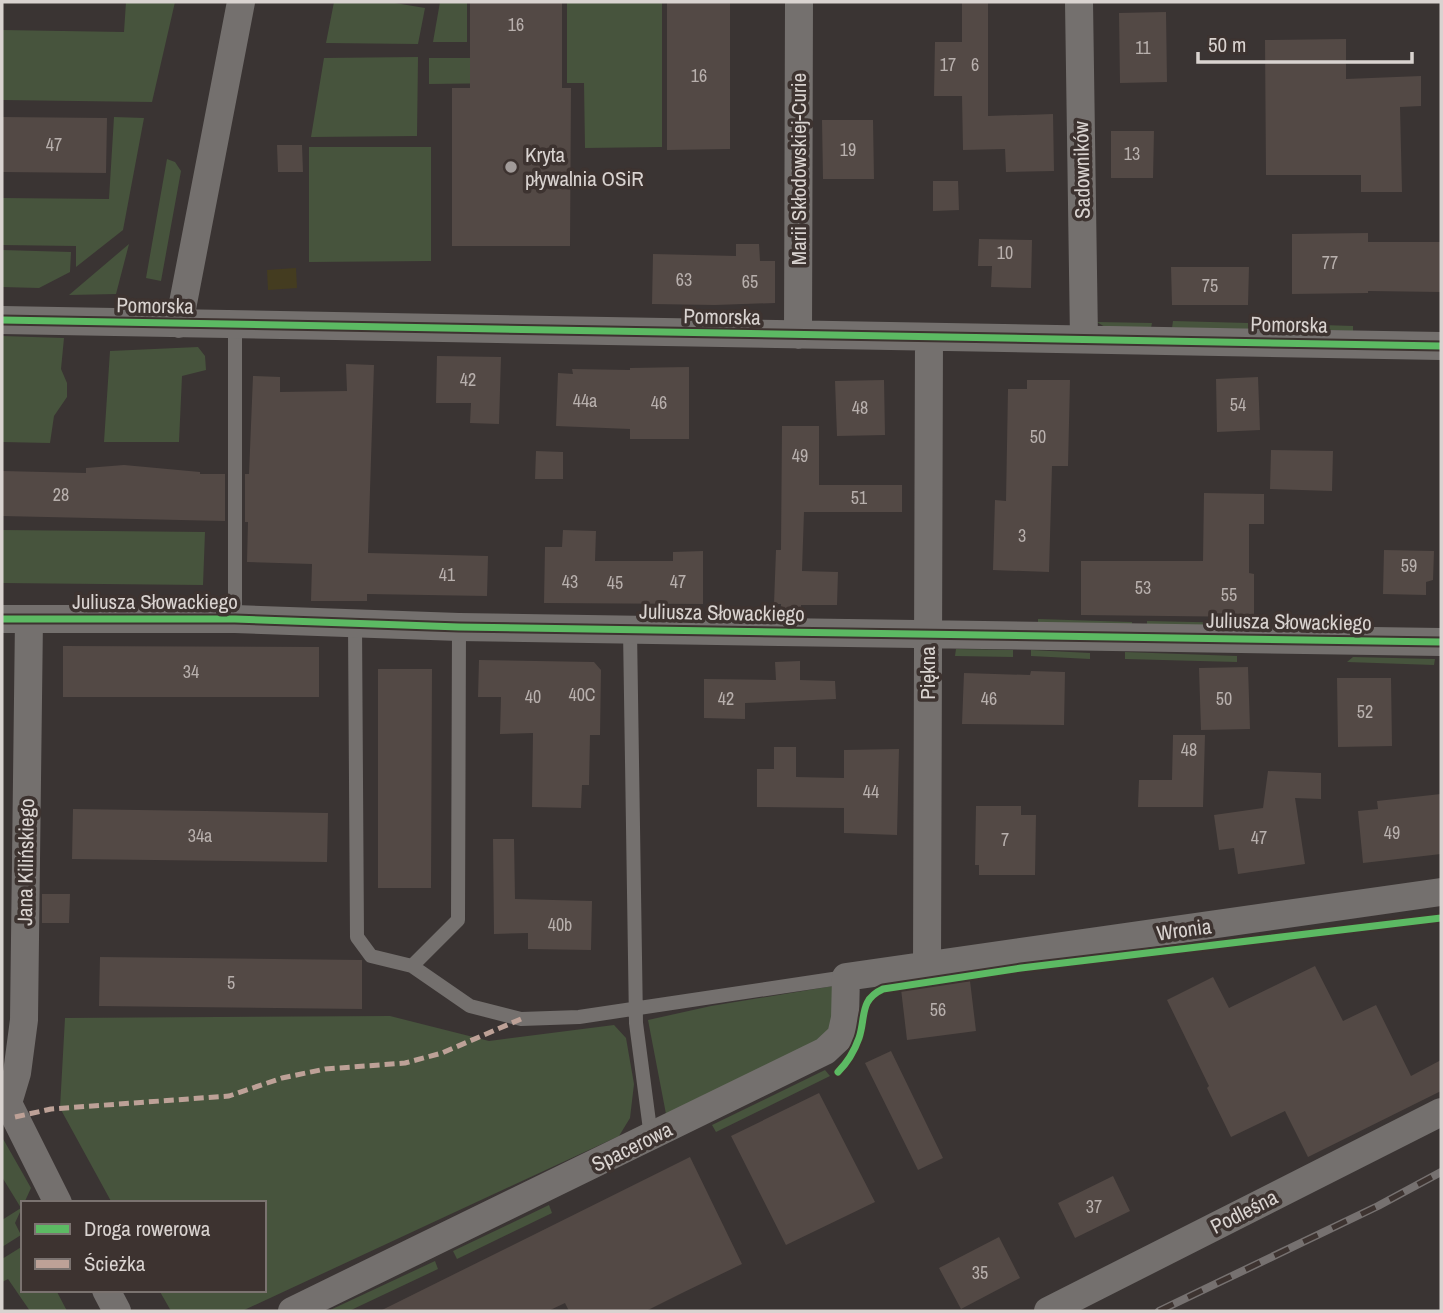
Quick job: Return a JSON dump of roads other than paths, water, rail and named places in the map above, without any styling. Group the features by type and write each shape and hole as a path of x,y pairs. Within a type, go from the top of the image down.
{"street":[{"path":"180,324 240,2"},
{"name":"Marii Skłodowskiej-Curie","path":"798,335 799,2"},
{"name":"Sadowników","path":"1079,2 1084,339"},
{"name":"Pomorska","path":"2,320 1441,346"},
{"name":"Piękna","path":"927,967 929,338"},
{"name":"Juliusza Słowackiego","path":"16,619 235,619 459,627 1441,642"},
{"name":"Jana Kilińskiego","path":"5,1103 17,1073 24,1020 16,619"},
{"name":"Wronia","path":"927,967 1441,892"},
{"path":"846,977 927,967"},
{"name":"Spacerowa","path":"292,1311 825,1051 841,1036 845,1018 846,977"},
{"path":"5,1103 57,1201"},
{"name":"Podleśna","path":"1048,1311 1441,1112"},
{"path":"107,1292 117,1311"}],"lane":[{"path":"235,326 235,619"},
{"path":"355,624 357,937 371,957 412,966 470,1006 521,1019 579,1017 846,977"},
{"path":"412,966 458,920 459,627"},
{"path":"630,630 635,1008 652,1137"}],"railway":[{"path":"1159,1311 1378,1206 1441,1172"}],"place":[{"name":"Kryta pływalnia OSiR","path":"511,167"}]}
